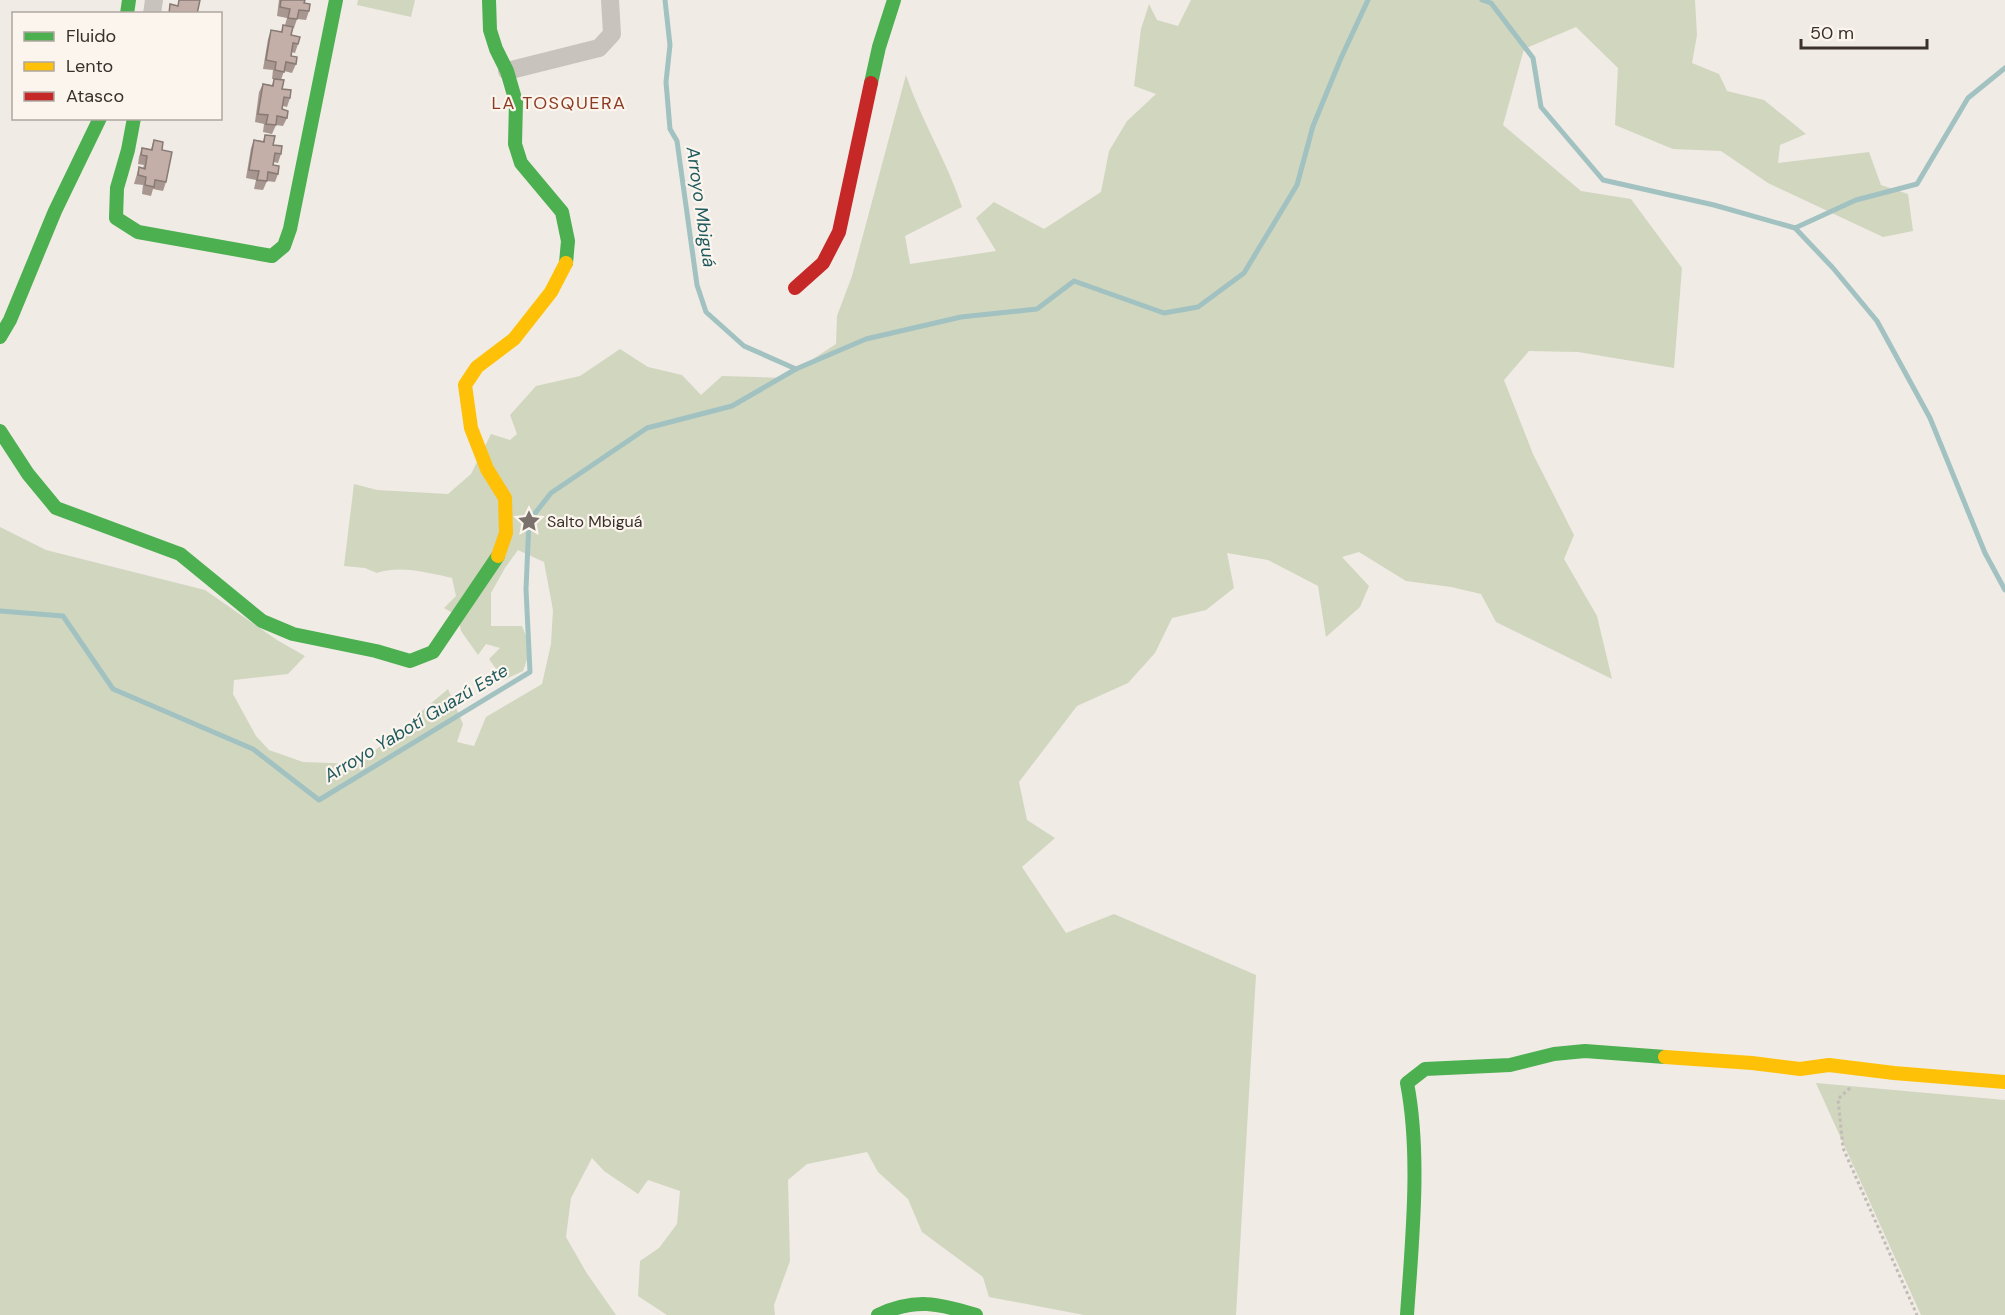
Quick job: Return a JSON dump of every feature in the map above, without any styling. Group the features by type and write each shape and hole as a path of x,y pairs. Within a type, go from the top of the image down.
{"street":[{"path":"134,120 117,188 116,218 138,232 272,256 284,246 290,229 336,0"},
{"path":"0,431 27,474 56,508 180,554 262,621 293,634 376,651 410,662 433,652 497,558 506,533 505,498 487,469 471,428 465,385 477,367 514,339 551,292 566,263 568,241 562,212 521,162 515,144 516,102 507,71 490,30 489,0"},
{"path":"507,71 599,48 612,34 610,0"},
{"path":"795,288 823,263 839,232 879,47 894,0"},
{"path":"0,337 10,321 55,211 99,120"},
{"path":"1407,1315 1413,1219 1413,1114 1407,1083 1425,1069 1510,1065 1554,1054 1585,1051 1800,1069 1829,1065 2005,1082"},
{"path":"878,1315 912,1301 947,1305 976,1315"}],"path":[{"path":"1868,1070 1838,1100 1843,1148 1917,1315"}],"green space":[{"path":"358,0 415,0 411,17 357,5"},
{"path":"1191,0 1695,0 1697,35 1692,63 1719,74 1727,91 1764,100 1806,134 1780,145 1778,163 1869,152 1881,185 1908,194 1913,231 1883,237 1768,183 1721,151 1673,149 1615,125 1618,68 1576,27 1524,49 1503,125 1581,191 1631,199 1682,268 1674,368 1578,352 1529,351 1504,380 1533,454 1574,535 1564,559 1597,616 1612,679 1496,622 1481,594 1406,581 1359,552 1342,557 1369,586 1360,607 1326,637 1318,586 1268,560 1227,553 1234,588 1206,610 1172,618 1155,653 1128,683 1077,706 1019,782 1027,820 1055,838 1022,867 1066,933 1114,914 1256,975 1236,1315 1084,1315 989,1297 983,1277 922,1232 908,1199 878,1172 867,1152 807,1164 788,1180 790,1261 774,1305 775,1315 667,1315 638,1296 640,1261 659,1248 677,1224 680,1191 648,1180 638,1194 604,1171 592,1158 571,1198 566,1237 586,1272 616,1315 0,1315 0,527 46,550 205,590 277,640 305,656 288,674 234,680 233,694 256,736 269,750 303,762 359,764 448,689 463,724 457,742 474,746 486,717 542,684 551,644 553,610 544,562 518,550 491,593 491,626 522,626 531,648 523,671 504,680 489,659 500,648 486,644 478,655 461,631 458,616 444,608 456,596 452,578 405,570 377,573 365,568 344,566 354,484 377,490 448,494 471,474 491,434 510,440 517,434 510,415 536,386 580,376 620,349 648,367 682,375 701,395 722,376 784,378 836,344 837,316 852,276 906,75 962,207 905,236 910,264 996,251 976,218 994,202 1044,229 1101,192 1109,151 1127,121 1156,94 1134,86 1141,29 1149,4 1157,20 1178,26"},
{"path":"1816,1083 2005,1100 2005,1315 1921,1315"}],"building":[{"path":"179,0 200,0 197,12 169,12 170,4 178,6"},
{"path":"281,0 305,0 304,3 310,4 309,11 299,10 297,19 288,18 290,9 280,7"},
{"path":"283,25 293,27 291,35 300,37 298,44 293,43 291,56 297,57 296,64 286,62 284,72 275,70 276,62 266,60 271,30 282,32"},
{"path":"274,79 284,80 282,89 291,90 290,98 284,97 282,109 288,111 287,118 277,116 276,125 266,124 268,115 258,114 263,84 273,86"},
{"path":"265,135 275,136 273,145 282,146 281,154 275,153 273,165 279,166 278,174 268,172 267,181 257,180 259,171 249,170 254,140 264,142"},
{"path":"154,140 163,142 162,150 172,152 166,182 155,180 154,187 145,185 146,177 138,175 139,167 145,169 147,156 141,155 142,148 152,150"}],"waterway":[{"name":"Arroyo Mbiguá","path":"665,0 670,45 666,82 670,129 677,141 697,285 706,312 744,346 796,369"},
{"name":"Arroyo Yabotí Guazú Este","path":"0,611 63,616 113,689 253,749 319,800 530,672 526,589 529,521 551,493 647,428 732,406 796,369 866,339 961,317 1037,309 1074,281 1164,313 1198,307 1244,273 1297,185 1313,126 1368,0"},
{"name":"Arroyo Yabotí Guazú Este","path":"1482,0 1491,3 1533,58 1541,107 1603,180 1714,205 1795,228 1856,200 1917,184 1968,98 2005,68"},
{"path":"1795,228 1833,268 1877,321 1930,418 1985,553 2005,590"}],"traffic: fast":[{"path":"127,12 129,0"},
{"path":"134,120 117,188 116,218 138,232 272,256 284,246 290,229 336,0"},
{"path":"489,0 490,30 507,71 516,102 515,144 521,163 562,212 568,241 566,263"},
{"path":"871,83 879,47 894,0"},
{"path":"0,337 10,320 55,211 99,120"},
{"path":"0,431 28,474 56,508 180,554 262,621 293,634 376,651 410,661 433,652 498,556"},
{"path":"1407,1315 1413,1228 1414,1169 1414,1139 1407,1083 1425,1069 1510,1065 1554,1054 1585,1051 1665,1057"},
{"path":"878,1315 915,1304 938,1305 976,1315"}],"traffic: slow":[{"path":"498,556 506,533 505,498 487,469 471,428 465,385 477,367 514,339 551,292 566,263"},
{"path":"1665,1057 1800,1069 1829,1065 2005,1082"}],"traffic: jam":[{"path":"795,288 823,263 839,232 871,83"}],"place":[{"name":"Salto Mbiguá","path":"529,521"}],"district":[{"name":"LA TOSQUERA","path":"559,103"}]}
